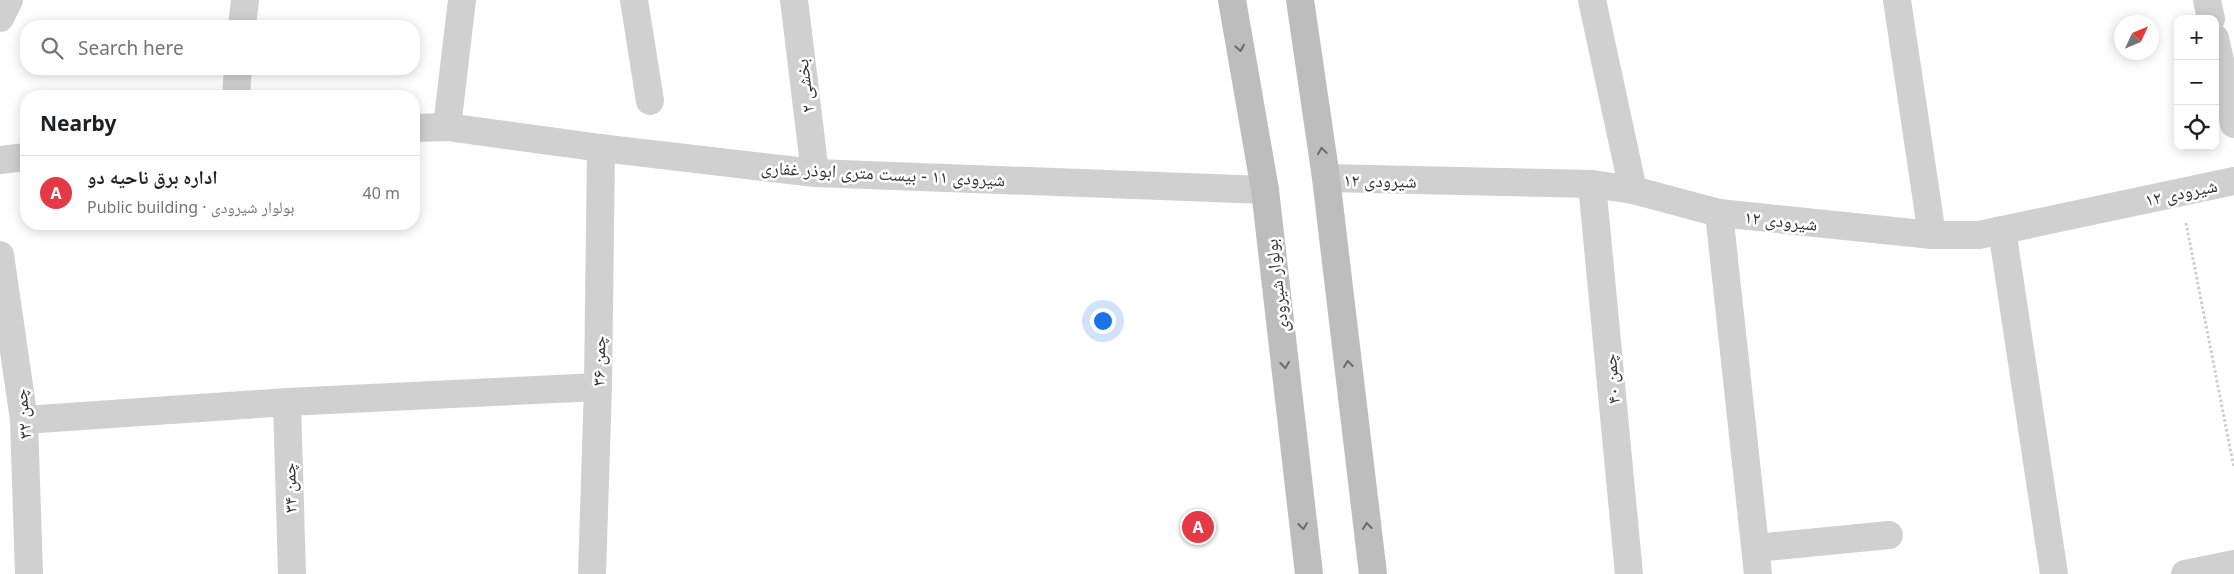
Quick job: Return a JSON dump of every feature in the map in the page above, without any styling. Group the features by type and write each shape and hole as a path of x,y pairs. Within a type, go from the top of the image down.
{"main road":[{"name":"بولوار شیرودی","path":"1232,0 1265,190 1308,574"},
{"path":"1300,0 1326,178 1373,574"}],"street":[{"path":"0,18 9,0"},
{"path":"243,20 245,0"},
{"path":"447,127 462,0"},
{"path":"634,0 650,101"},
{"name":"بخشی ۲","path":"794,0 814,173"},
{"path":"1592,0 1633,190"},
{"path":"1897,0 1932,235"},
{"path":"2207,0 2210,15"},
{"path":"2219,56 2234,124"},
{"path":"236,90 238,75"},
{"name":"شیرودی ۱۱ - بیست متری ابوذر غفاری","path":"420,128 447,127 601,148 814,173 1265,190"},
{"name":"چمن ۳۶","path":"592,574 598,387 601,148"},
{"path":"0,160 20,158"},
{"name":"شیرودی ۱۲","path":"1326,178 1592,184 1633,190 1719,213 1932,235 1979,235 2234,181"},
{"name":"چمن ۴۰","path":"1592,184 1629,574"},
{"path":"1719,213 1758,574"},
{"path":"2002,230 2054,574"},
{"name":"چمن ۳۲","path":"0,255 24,420 29,574"},
{"path":"24,420 287,402 598,387"},
{"name":"چمن ۳۴","path":"287,402 292,574"},
{"path":"1756,548 1889,535"},
{"path":"2185,574 2234,564"}],"path":[{"path":"2180,193 2234,468"}],"place":[{"name":"اداره برق ناحیه دو","path":"1198,527"}]}
